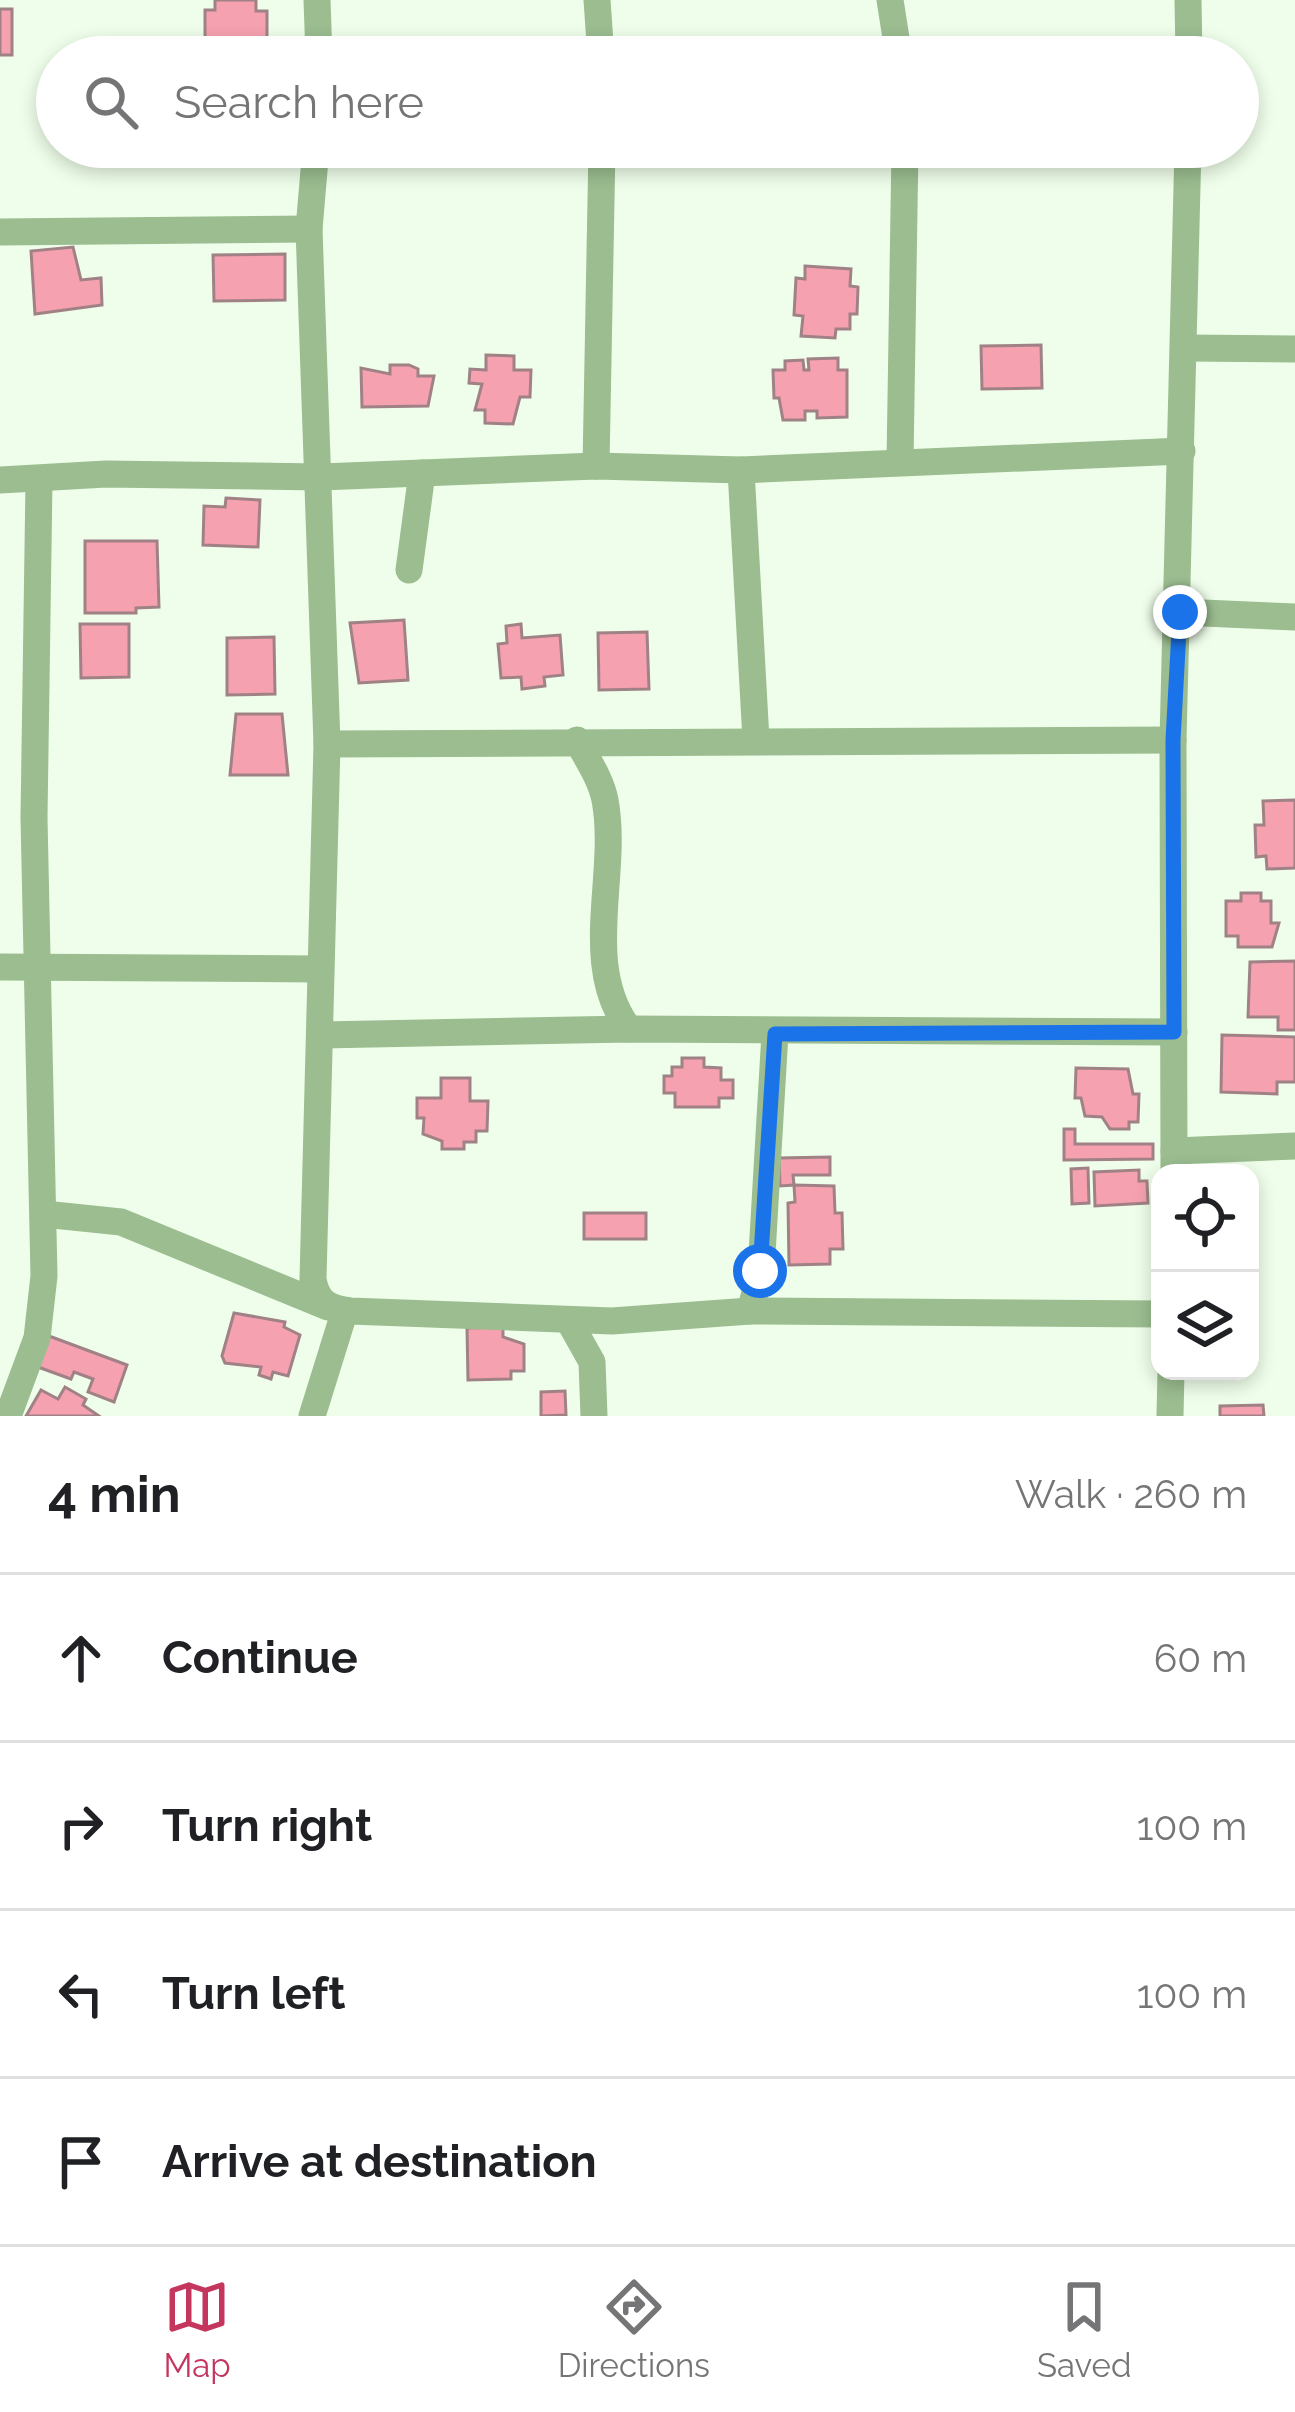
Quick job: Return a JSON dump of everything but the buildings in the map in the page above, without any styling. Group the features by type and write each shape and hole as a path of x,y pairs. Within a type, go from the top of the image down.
{"street":[{"path":"317,0 318,36"},
{"path":"597,0 600,36"},
{"path":"890,0 896,36"},
{"path":"1188,0 1189,36"},
{"path":"312,1416 336,1309 314,1280 327,744 309,229 314,168"},
{"path":"596,466 602,168"},
{"path":"900,462 905,168"},
{"path":"1188,168 1180,612 1173,740 1174,1162 1295,1146"},
{"path":"0,232 309,229"},
{"path":"1185,348 1295,349"},
{"path":"0,480 106,474 321,477 596,466 740,470 1182,451"},
{"path":"740,470 756,740"},
{"path":"409,570 422,473"},
{"path":"8,1416 40,1323 44,1214 37,968 39,481"},
{"path":"1180,612 1295,617"},
{"path":"577,740 606,806 604,973 612,1008 629,1029"},
{"path":"327,744 1173,740"},
{"path":"0,967 318,969"},
{"path":"322,1035 629,1029 775,1034 1174,1032"},
{"path":"750,1311 760,1271 775,1034"},
{"path":"44,1214 121,1222 336,1309 612,1322 750,1311 1151,1314"},
{"path":"569,1321 592,1362 594,1416"},
{"path":"592,1362 612,1322"},
{"path":"1170,1416 1171,1380"}],"route":[{"path":"760,1271 775,1034 1174,1032 1173,740 1180,612"}]}
